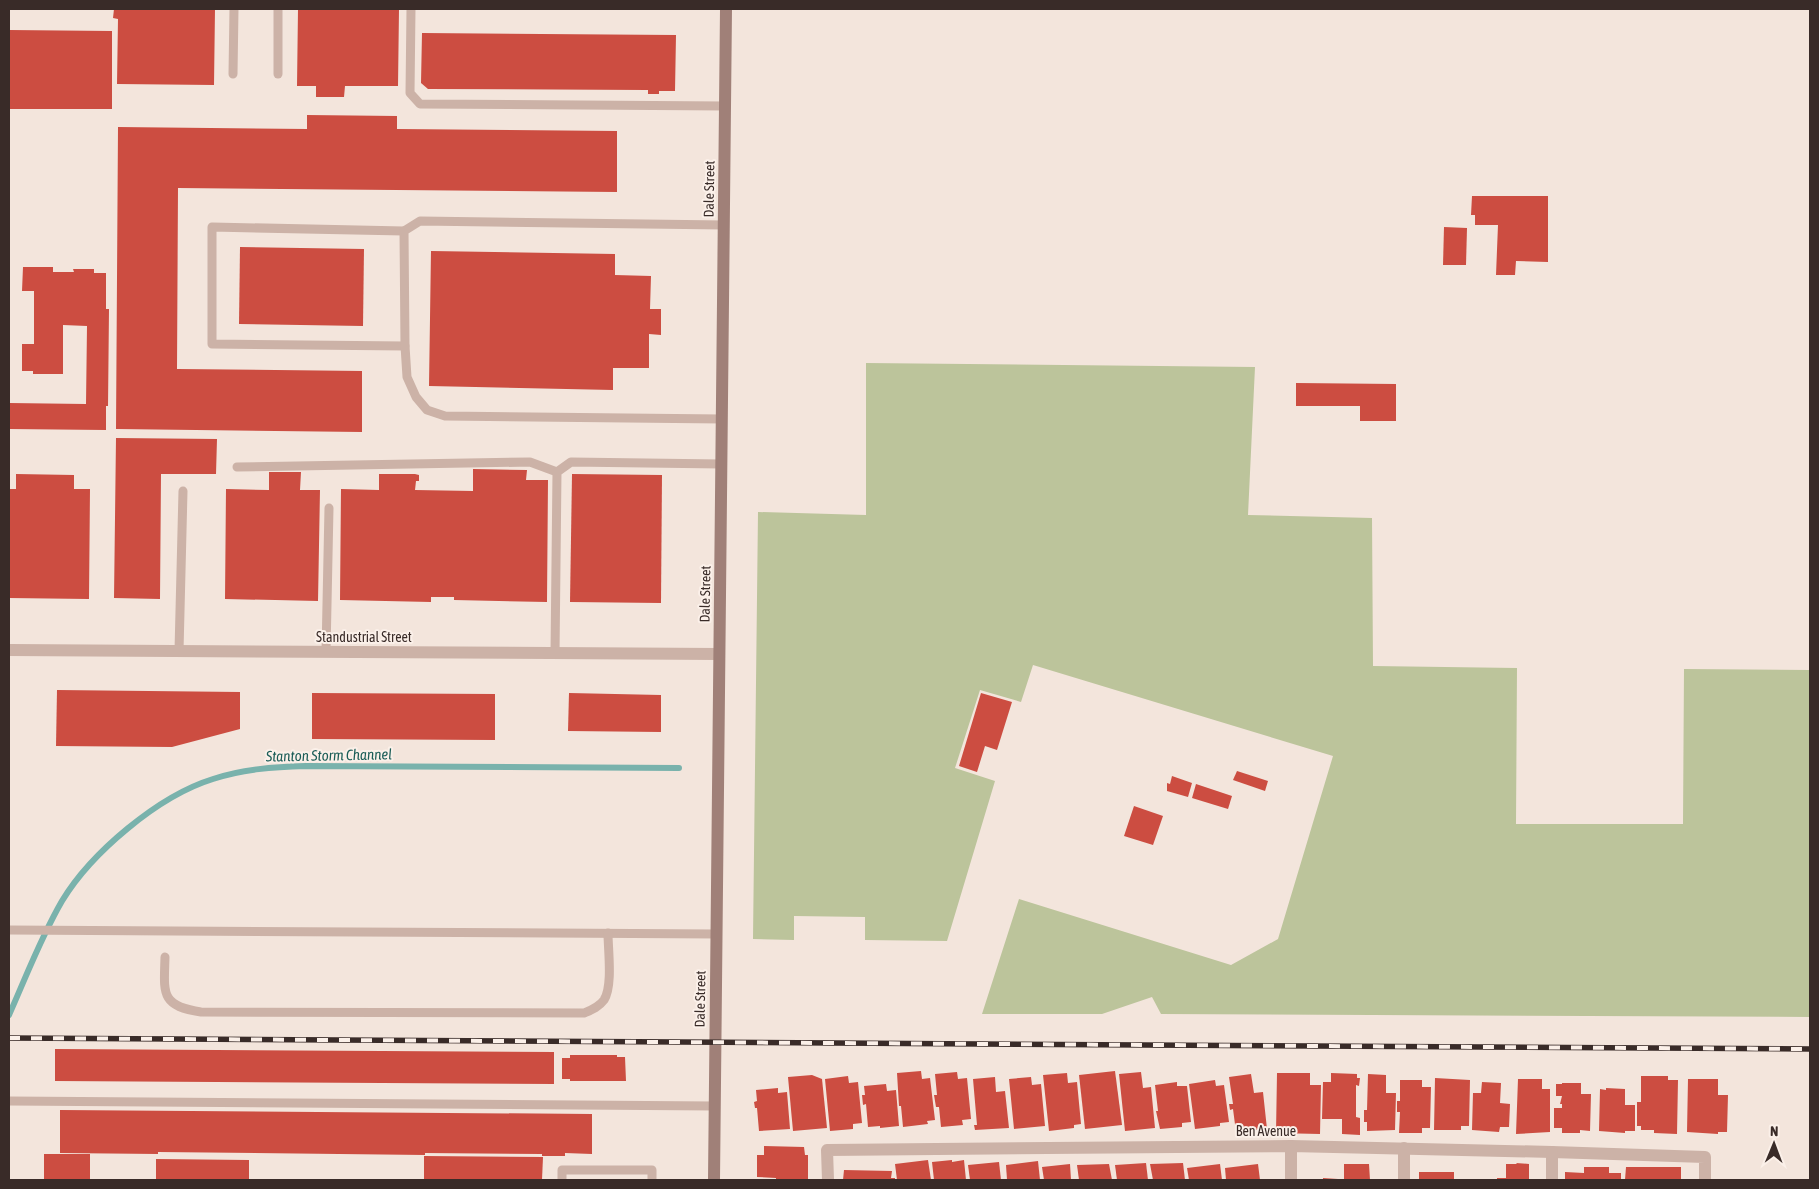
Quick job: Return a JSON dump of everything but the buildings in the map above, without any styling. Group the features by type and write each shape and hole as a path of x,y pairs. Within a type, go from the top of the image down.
{"street":[{"name":"Dale Street","path":"714,1180 726,9"},
{"name":"Standustrial Street","path":"9,650 719,654"},
{"name":"Ben Avenue","path":"828,1180 827,1150 1291,1146 1705,1157 1705,1180"},
{"path":"1290,1180 1291,1146"},
{"path":"1404,1148 1404,1180"},
{"path":"1552,1152 1552,1180"}],"lane":[{"path":"233,74 234,9"},
{"path":"278,9 278,74"},
{"path":"411,9 410,93 420,104 725,106"},
{"path":"405,346 212,344 212,227 404,231 420,221 724,225"},
{"path":"404,231 407,377 416,397 427,410 445,416 722,419"},
{"path":"237,467 530,462 557,472"},
{"path":"557,472 572,462 721,464"},
{"path":"555,654 557,472"},
{"path":"180,651 183,491"},
{"path":"326,652 329,508"},
{"path":"9,930 716,934"},
{"path":"165,957 164,991 171,1002 185,1010 201,1012 584,1013 598,1007 604,1000 608,987 608,933"},
{"path":"9,1101 714,1106"},
{"path":"562,1180 562,1170 652,1170 652,1180"}],"green space":[{"path":"866,363 1255,367 1248,515 1372,518 1373,666 1517,668 1516,824 1683,824 1684,669 1810,670 1810,1017 1161,1014 1152,997 1102,1014 982,1014 1019,899 1231,965 1278,939 1333,756 1033,665 1021,702 980,690 955,768 995,781 947,941 865,940 865,917 794,916 794,940 753,939 758,512 866,515"}],"waterway":[{"name":"Stanton Storm Channel","path":"9,1015 54,915 62,901 90,864 128,828 149,812 170,798 213,779 259,769 306,766 679,768"}],"railway":[{"path":"9,1038 1810,1049"}]}
